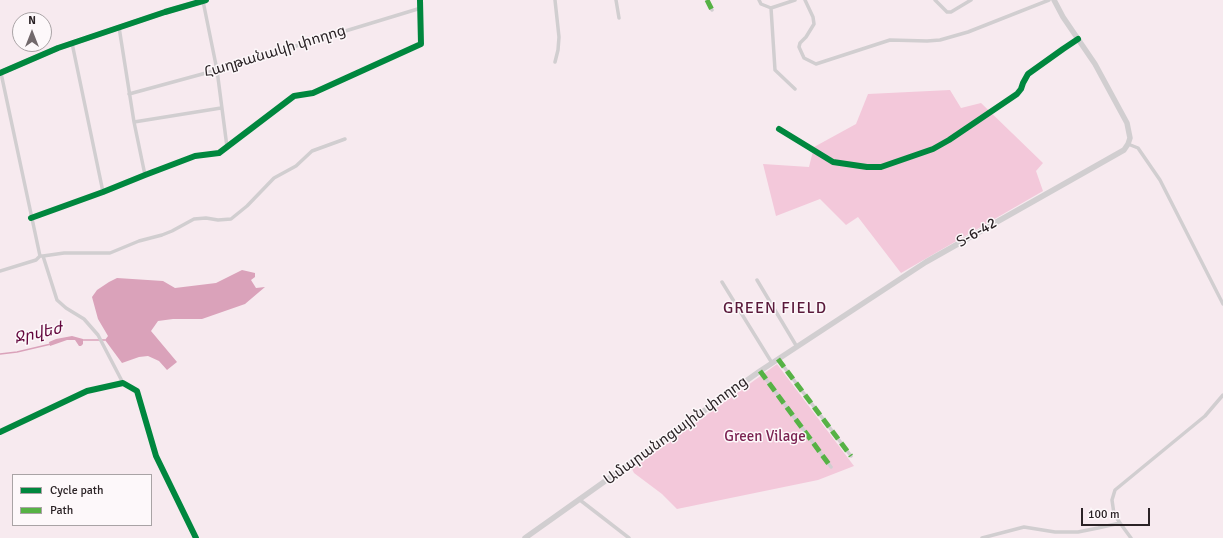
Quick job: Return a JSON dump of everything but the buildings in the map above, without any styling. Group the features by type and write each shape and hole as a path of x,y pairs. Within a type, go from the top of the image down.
{"main road":[{"path":"0,73 72,43 205,0"},
{"path":"1054,0 1063,17 1095,64 1127,123 1130,132 1128,144"},
{"name":"Տ-6-42","path":"828,327 926,262 1124,150 1128,144"},
{"name":"Ամարանոցային փողոց","path":"525,538 760,371 828,327"}],"street":[{"path":"205,0 217,70 227,147"},
{"path":"31,218 195,156 219,153 294,96 313,92 421,44 420,0"},
{"path":"555,0 559,37 555,62"},
{"path":"616,0 619,18"},
{"path":"707,0 712,10"},
{"path":"759,0 761,4 772,8 795,0"},
{"path":"805,0 813,17 814,24 806,37 800,43 799,47 804,58 816,64 890,40 940,40 968,32 1049,0"},
{"path":"935,0 947,12 951,12 971,0"},
{"name":"Հաղթանակի փողոց","path":"129,94 217,70 421,8"},
{"path":"772,8 775,70 796,90"},
{"path":"119,27 129,94 145,175"},
{"path":"779,129 833,162 867,168 882,167 933,149 949,140 1017,94 1028,74 1078,39"},
{"path":"72,43 103,192"},
{"path":"0,73 31,218 41,256 57,300 66,308 84,319 98,335 122,383 137,391 156,456 196,538"},
{"path":"134,122 222,108"},
{"path":"0,271 36,260 41,256 64,253 110,253 139,240 162,236 194,219 231,219 247,206 274,178 296,166 312,151 345,139"},
{"path":"1128,144 1138,148 1160,180 1223,304"},
{"path":"757,280 797,347"},
{"path":"722,282 772,363"},
{"path":"778,360 851,456"},
{"path":"760,371 831,467"},
{"path":"0,432 87,391 122,383"},
{"path":"1131,538 1114,514 1112,500 1115,490 1205,416 1223,395"},
{"path":"580,500 629,538"},
{"path":"982,538 1024,526 1055,532 1078,532 1120,523"}],"green space":[{"path":"950,90 961,108 981,103 1043,163 1036,171 1043,191 901,273 858,217 846,225 820,199 776,216 763,164 809,167 814,147 856,124 868,94"},
{"name":"Green Vilage","path":"777,364 854,466 818,480 677,509 662,494 634,473 632,469"}],"shaded area":[{"path":"242,270 255,273 255,277 251,280 256,288 265,287 245,304 202,319 173,319 158,321 151,331 177,362 167,370 159,361 148,356 139,357 122,363 105,340 108,336 98,319 92,297 97,290 109,282 117,278 163,281 175,288 216,283"},
{"path":"72,336 83,339 83,344 79,346 75,340 67,340 50,346 49,342"}],"waterway":[{"name":"Ջրվեժ","path":"81,340 105,340"},
{"name":"Ջրվեժ","path":"0,354 17,352 51,344"}],"marked path":[{"path":"707,0 712,10"},
{"path":"778,359 851,456"},
{"path":"760,371 831,467"}],"cycle path":[{"path":"0,73 58,48 165,12 206,0"},
{"path":"31,218 195,156 219,153 294,96 313,93 421,44 420,0"},
{"path":"779,129 833,162 867,167 881,167 933,149 949,140 1017,94 1028,74 1078,39"},
{"path":"0,432 87,391 123,383 137,391 156,456 196,538"}],"district":[{"name":"GREEN FIELD","path":"775,309"}]}
